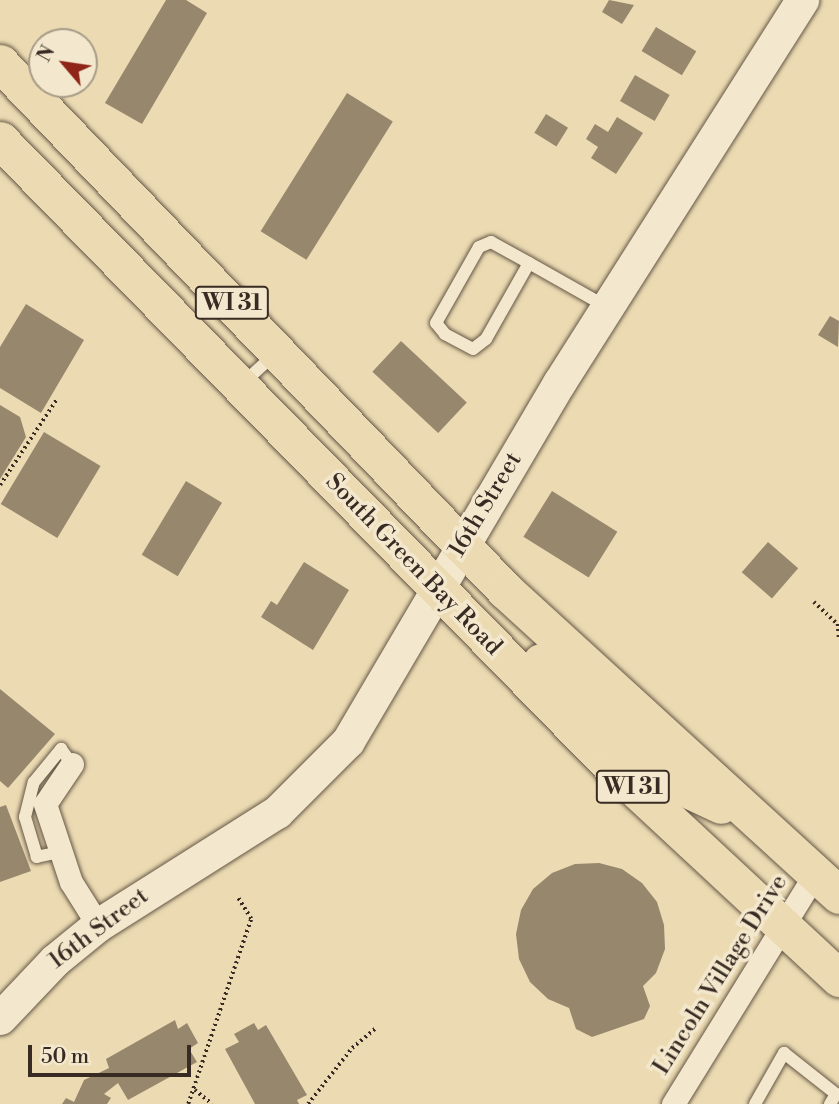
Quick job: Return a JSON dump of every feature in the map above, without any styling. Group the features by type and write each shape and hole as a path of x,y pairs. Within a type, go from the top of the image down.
{"main road":[{"name":"South Green Bay Road","path":"0,63 462,544 754,820 827,885"},
{"name":"South Green Bay Road","path":"0,140 435,589 780,927 839,978"},
{"path":"239,387 271,401 329,445 414,535 444,548 462,544"},
{"path":"435,589 484,610 670,782 754,820"}],"street":[{"name":"16th Street","path":"0,1018 55,960 98,925 229,846 317,776 361,725 462,544 607,307 802,0"},
{"path":"72,764 45,804 71,882 98,925"},
{"name":"Lincoln Village Drive","path":"673,1104 780,927 827,885"}],"lane":[{"path":"529,263 486,340 473,349 445,334 436,323 479,247 491,242 529,263 607,307"},
{"path":"239,387 279,352"},
{"path":"755,1104 784,1053 836,1094 830,1104"}],"path":[{"path":"0,485 57,399"},
{"path":"814,602 838,624 839,639"},
{"path":"188,1104 195,1090 251,919 238,898"},
{"path":"308,1104 352,1048 375,1029"},
{"path":"195,1090 212,1104"}],"building":[{"path":"166,0 186,0 207,13 142,124 105,103"},
{"path":"609,0 634,5 622,24 602,12"},
{"path":"656,27 696,51 682,75 642,51"},
{"path":"635,75 670,95 655,121 620,101"},
{"path":"347,93 393,122 306,260 261,231"},
{"path":"546,114 568,128 556,146 534,133"},
{"path":"617,117 643,133 616,174 591,158 598,147 586,139 595,124 608,132"},
{"path":"26,304 84,340 41,413 0,388 0,347"},
{"path":"830,316 839,321 838,347 818,335"},
{"path":"401,341 467,402 438,433 372,372"},
{"path":"0,405 20,417 26,437 0,479"},
{"path":"44,432 101,466 57,538 1,504"},
{"path":"186,481 222,503 178,576 142,555"},
{"path":"552,491 617,532 589,578 523,537"},
{"path":"768,542 798,568 772,598 742,572"},
{"path":"304,562 349,590 313,650 261,617 271,601 277,605"},
{"path":"0,689 55,734 8,788 0,781"},
{"path":"6,805 31,871 0,882 0,807"},
{"path":"599,863 622,869 642,883 657,902 664,925 665,949 656,973 643,986 650,1006 644,1019 592,1037 576,1029 569,1008 548,999 530,982 519,959 516,934 521,910 533,889 552,873 575,864"},
{"path":"175,1020 178,1029 187,1023 198,1043 189,1049 197,1062 128,1100 118,1083 104,1094 111,1098 107,1104 62,1104 66,1098 74,1102 84,1080 109,1068 106,1059"},
{"path":"254,1023 258,1030 266,1025 307,1095 297,1100 299,1104 255,1104 225,1049 239,1042 234,1034"}]}
